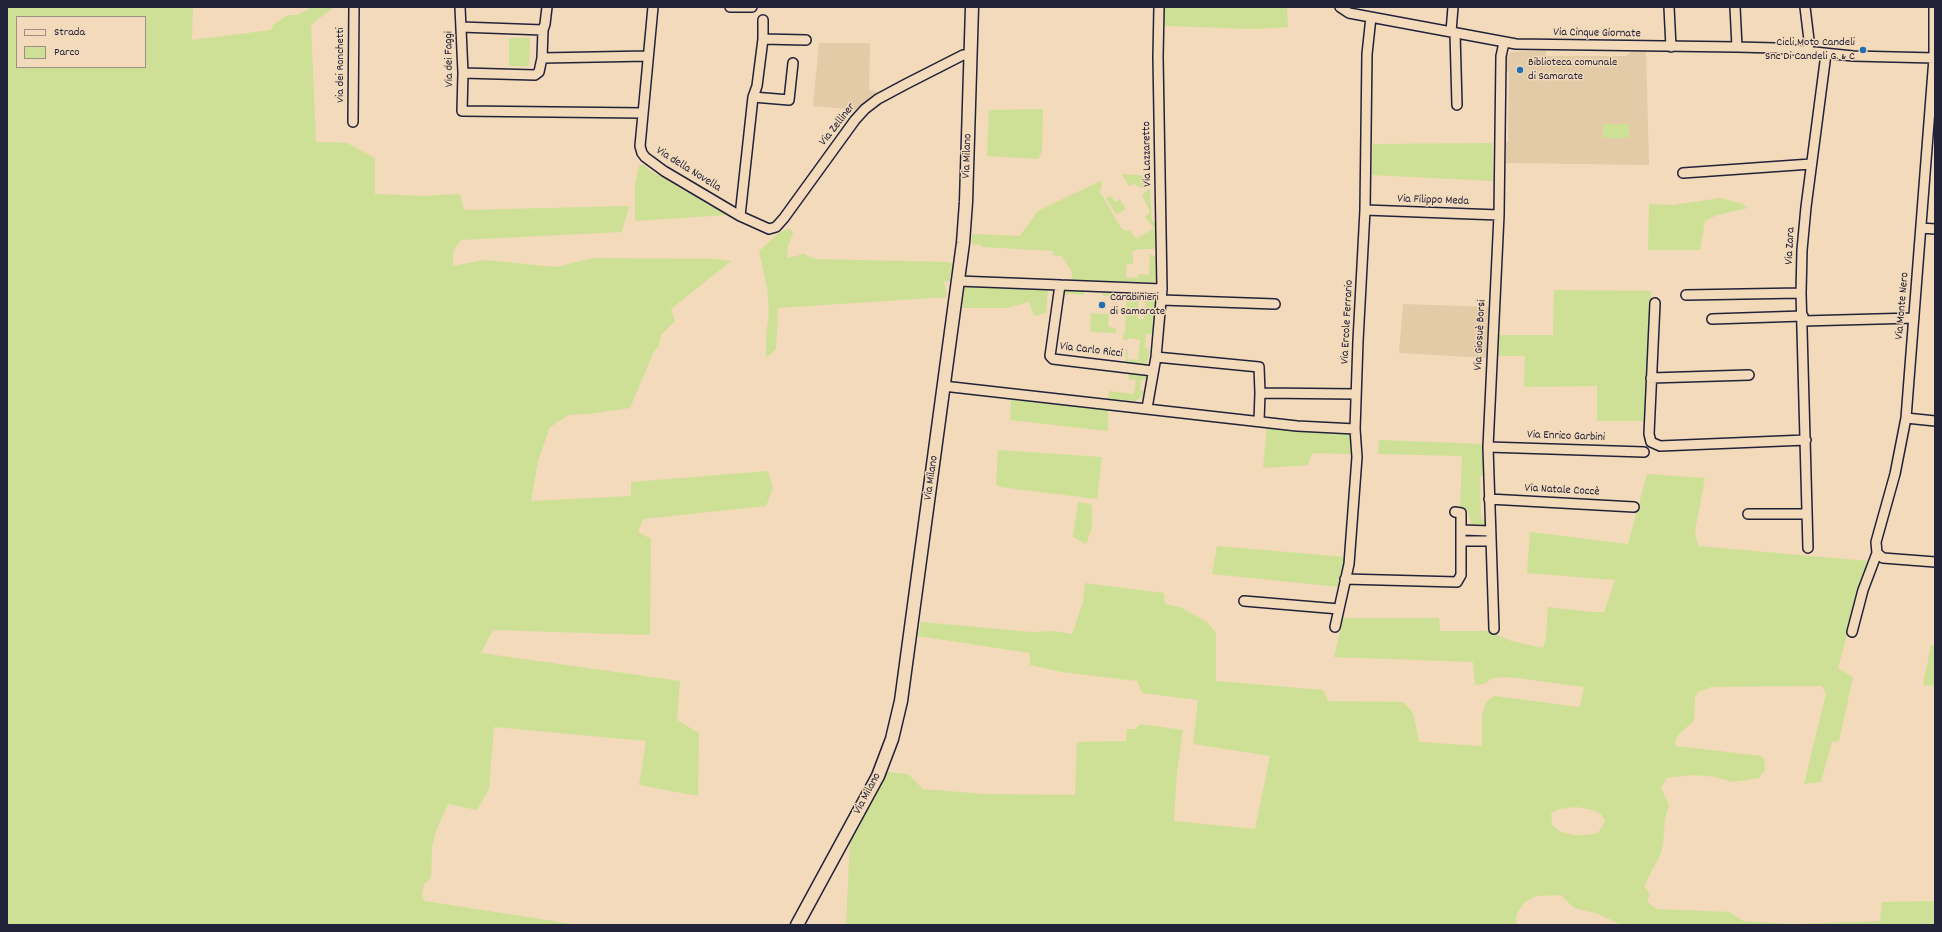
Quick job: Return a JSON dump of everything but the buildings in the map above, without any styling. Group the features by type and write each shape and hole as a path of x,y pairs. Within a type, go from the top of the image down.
{"street":[{"name":"Via dei Ronchetti","path":"353,122 354,7"},
{"name":"Via dei Faggi","path":"460,7 463,73 462,111 643,113"},
{"path":"463,73 535,75 539,72 542,58 543,30 547,7"},
{"name":"Via della Novella","path":"653,7 640,146 645,157 664,171 740,216 769,229"},
{"path":"730,7 752,7"},
{"name":"Via Milano","path":"797,925 878,776 895,727 904,678 958,281 966,202 972,7"},
{"name":"Via Lazzaretto","path":"1146,408 1156,357 1162,300 1158,57 1159,7"},
{"name":"Via Cinque Giornate","path":"1340,7 1349,13 1504,43 1671,47 1737,46 1853,56 1935,58"},
{"name":"Via Cinque Giornate","path":"1353,7 1371,17"},
{"path":"1453,7 1457,105"},
{"path":"1669,7 1671,47"},
{"path":"1735,7 1737,46"},
{"path":"1806,7 1809,40 1808,52"},
{"name":"Via Monte Nero","path":"1852,632 1863,590 1877,553 1876,542 1895,474 1906,418 1935,58 1934,7"},
{"name":"Via Ercole Ferrario","path":"1335,627 1349,564 1357,457 1355,429 1356,394 1366,210 1367,54 1371,17"},
{"path":"740,216 753,97 757,86 763,39 763,20"},
{"path":"461,27 543,30"},
{"path":"763,39 806,40"},
{"name":"Via Giosuè Borsi","path":"1494,629 1488,447 1499,215 1501,56 1504,43"},
{"name":"Via Zara","path":"1808,548 1803,319 1801,293 1803,243 1811,164 1826,54"},
{"name":"Via Zelliner","path":"769,229 776,227 784,218 855,120 865,109 878,99 906,84 963,55 971,55"},
{"path":"542,58 648,56"},
{"path":"753,97 789,100 793,62"},
{"path":"1683,173 1811,164"},
{"name":"Via Filippo Meda","path":"1366,210 1499,215"},
{"path":"1921,228 1935,229"},
{"path":"958,281 1162,289"},
{"name":"Via Carlo Ricci","path":"1060,285 1050,356 1053,359 1153,371"},
{"path":"1686,295 1801,293"},
{"path":"1162,300 1276,304"},
{"path":"1655,303 1649,434 1651,442 1660,446 1806,440"},
{"path":"1712,319 1914,318"},
{"path":"1156,357 1259,367 1260,421"},
{"path":"1651,378 1749,375"},
{"path":"944,386 1260,421 1355,429"},
{"path":"1260,393 1356,394"},
{"path":"1906,418 1935,421"},
{"name":"Via Enrico Garbini","path":"1488,447 1644,452"},
{"name":"Via Natale Coccè","path":"1490,499 1634,507"},
{"path":"1345,579 1457,582 1461,575 1462,513 1455,512"},
{"path":"1748,514 1807,514"},
{"path":"1462,530 1490,531"},
{"path":"1462,541 1490,542"},
{"path":"1877,553 1883,558 1935,562"},
{"path":"1244,601 1339,609"}],"shaded area":[{"path":"819,43 870,43 869,90 879,92 858,110 813,106"},
{"path":"1546,50 1546,56 1626,56 1633,50 1646,50 1649,165 1504,163 1503,142 1508,142 1509,72 1503,72 1506,56 1512,52"},
{"path":"1403,304 1491,307 1487,358 1399,353"}],"green space":[{"path":"7,7 193,7 192,40 271,30 274,24 288,15 298,15 311,7 334,7 311,25 316,142 347,143 375,158 375,194 424,196 460,194 464,210 629,206 622,232 461,240 453,251 453,266 484,260 556,267 593,258 718,259 731,261 671,309 675,321 661,335 659,346 654,351 630,408 569,415 550,427 538,461 531,501 631,496 631,482 768,471 773,488 766,506 643,519 638,532 651,539 650,635 493,630 481,653 680,681 677,720 699,733 698,796 639,785 646,741 494,727 489,789 477,810 448,804 436,831 432,847 431,878 424,884 422,895 424,901 579,925 7,925"},
{"path":"1164,7 1287,7 1288,27 1256,29 1163,26"},
{"path":"509,38 530,38 529,66 509,66"},
{"path":"1043,109 1042,152 1038,159 987,156 989,110"},
{"path":"1603,124 1629,124 1629,138 1603,138"},
{"path":"1492,143 1493,181 1372,175 1373,144"},
{"path":"644,164 649,170 727,215 635,221 635,185 639,166"},
{"path":"1122,174 1149,176 1149,183 1140,188 1135,184 1129,186"},
{"path":"1100,181 1102,183 1100,192 1121,228 1126,231 1130,230 1136,239 1154,228 1145,217 1150,212 1142,195 1150,188 1152,221 1156,222 1157,249 1139,249 1131,252 1133,255 1133,264 1127,264 1126,277 1138,278 1138,274 1149,275 1150,254 1158,258 1158,279 1155,282 1123,282 1123,285 1071,283 1072,272 1062,256 1053,255 1053,251 982,247 980,244 972,245 972,234 1020,236 1038,211"},
{"path":"1111,196 1115,202 1120,199 1126,209 1118,214 1115,213 1106,198"},
{"path":"1720,198 1740,203 1748,208 1717,215 1705,221 1700,250 1648,250 1649,204 1673,205"},
{"path":"790,228 793,233 788,246 787,258 804,254 814,259 950,262 953,265 949,282 944,281 947,297 778,308 776,349 766,358 766,336 769,313 767,288 759,251 779,233"},
{"path":"970,285 1048,289 1046,313 1034,316 1029,302 1007,308 962,308 965,288"},
{"path":"1064,289 1120,291 1120,293 1114,293 1114,296 1103,296 1103,292 1084,292 1084,295 1070,294 1070,291 1068,295 1061,295"},
{"path":"1554,290 1651,291 1645,421 1597,421 1597,386 1524,387 1525,356 1498,356 1499,335 1553,335"},
{"path":"1127,292 1154,293 1156,295 1152,334 1146,334 1145,348 1149,348 1149,354 1146,366 1125,364 1126,349 1128,350 1127,359 1138,360 1140,340 1128,338 1128,340 1123,340 1123,333 1125,333","holes":["1139,294 1145,294 1144,319 1138,319"]},
{"path":"1091,313 1109,314 1108,327 1116,328 1116,333 1090,332"},
{"path":"1128,372 1147,376 1146,380 1141,380 1140,390 1144,391 1143,396 1135,401 1108,399 1109,391 1134,394 1136,380 1129,380"},
{"path":"1011,400 1108,410 1108,431 1010,420"},
{"path":"1267,427 1349,434 1351,439 1350,454 1312,453 1308,465 1263,468"},
{"path":"1379,440 1484,444 1485,476 1480,476 1481,519 1486,520 1486,525 1471,525 1468,511 1460,508 1462,456 1378,454"},
{"path":"998,450 1102,457 1097,499 1000,487 996,484"},
{"path":"1647,474 1705,478 1695,531 1698,546 1868,561 1838,668 1853,677 1839,741 1832,742 1821,782 1804,784 1826,694 1822,686 1711,687 1698,692 1695,698 1694,721 1678,735 1675,742 1676,746 1761,756 1764,759 1765,770 1759,778 1732,782 1716,777 1694,775 1667,778 1661,788 1669,805 1665,819 1663,844 1661,853 1644,886 1650,895 1647,902 1657,909 1729,912 1743,921 1792,924 1880,921 1882,902 1935,901 1935,925 1622,925 1596,913 1574,908 1561,895 1537,896 1524,903 1516,917 1517,925 846,925 850,841 887,772 908,774 923,789 984,794 1075,795 1077,742 1126,741 1127,729 1135,729 1140,724 1183,730 1177,772 1174,821 1255,829 1270,756 1193,744 1198,700 1142,693 1137,681 1062,672 1030,665 1030,653 918,636 921,622 1032,632 1055,631 1072,634 1083,602 1085,583 1164,593 1165,604 1180,607 1207,622 1216,633 1216,681 1323,690 1328,701 1403,702 1413,713 1419,742 1482,746 1482,715 1486,702 1494,696 1580,707 1584,687 1508,677 1493,678 1484,684 1475,685 1473,662 1334,657 1343,618 1439,618 1440,631 1489,631 1511,641 1543,648 1546,638 1548,607 1604,612 1615,580 1527,573 1530,532 1628,544","holes":["1576,807 1593,810 1601,814 1605,821 1598,833 1574,835 1561,832 1552,825 1551,813 1560,809"]},
{"path":"1078,502 1092,505 1092,528 1086,544 1073,537"},
{"path":"1217,546 1345,557 1340,587 1212,574"},
{"path":"1931,645 1935,645 1935,686 1923,685"}],"place":[{"name":"Cicli Moto Candeli Snc Di Candeli G. & C","path":"1863,50"},
{"name":"Biblioteca comunale di Samarate","path":"1520,70"},
{"name":"Carabinieri di Samarate","path":"1102,305"}]}
